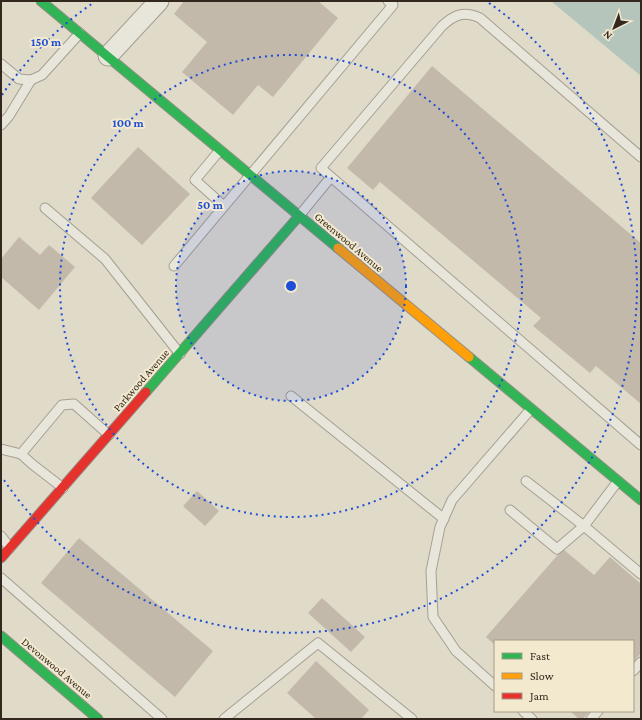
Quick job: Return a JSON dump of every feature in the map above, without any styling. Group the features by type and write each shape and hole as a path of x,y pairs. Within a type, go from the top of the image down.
{"street":[{"name":"Greenwood Avenue","path":"41,1 641,500"},
{"path":"108,56 159,1"},
{"name":"Parkwood Avenue","path":"1,558 299,216"},
{"name":"Devonwood Avenue","path":"1,636 98,719"}],"lane":[{"path":"174,266 393,5 388,1"},
{"path":"641,157 480,18 465,13 456,15 442,26 321,168 641,445"},
{"path":"1,64 19,79 31,80 42,75 80,34"},
{"path":"1,125 31,80"},
{"path":"220,150 195,180 224,206"},
{"path":"299,216 332,177"},
{"path":"45,208 105,259 180,354"},
{"path":"291,396 444,518"},
{"path":"22,454 62,405 74,404 109,435"},
{"path":"494,685 456,651 434,617 431,571 440,527 452,500 531,409"},
{"path":"1,449 22,454 32,464 63,488"},
{"path":"526,481 584,526 641,574"},
{"path":"510,510 557,548 584,526 618,481"},
{"path":"1,536 10,548"},
{"path":"1,578 162,719"},
{"path":"224,719 318,642 412,719"},
{"path":"634,670 641,662"},
{"path":"524,712 532,719"}],"shaded area":[{"path":"551,1 641,1 641,76"}],"building":[{"path":"184,1 318,1 338,18 273,97 258,85 233,115 182,72 207,42 174,14"},
{"path":"432,66 641,243 641,404 596,366 590,373 533,326 541,318 380,182 373,190 347,168"},
{"path":"138,147 190,194 142,245 91,198"},
{"path":"19,237 40,255 49,245 75,267 39,310 1,277 1,259"},
{"path":"197,491 219,511 205,526 183,506"},
{"path":"79,538 213,651 175,697 41,583"},
{"path":"563,549 594,575 610,557 641,584 641,653 634,661 634,640 494,640 494,644 486,637"},
{"path":"322,598 365,637 351,652 308,613"},
{"path":"316,661 369,710 361,719 316,719 287,693"},
{"path":"571,712 589,712 583,719 579,719"}],"traffic: fast":[{"path":"41,1 338,248"},
{"path":"146,392 299,216"},
{"path":"469,357 641,500"},
{"path":"1,636 98,719"}],"traffic: slow":[{"path":"338,248 469,357"}],"traffic: jam":[{"path":"1,558 146,392"}]}
